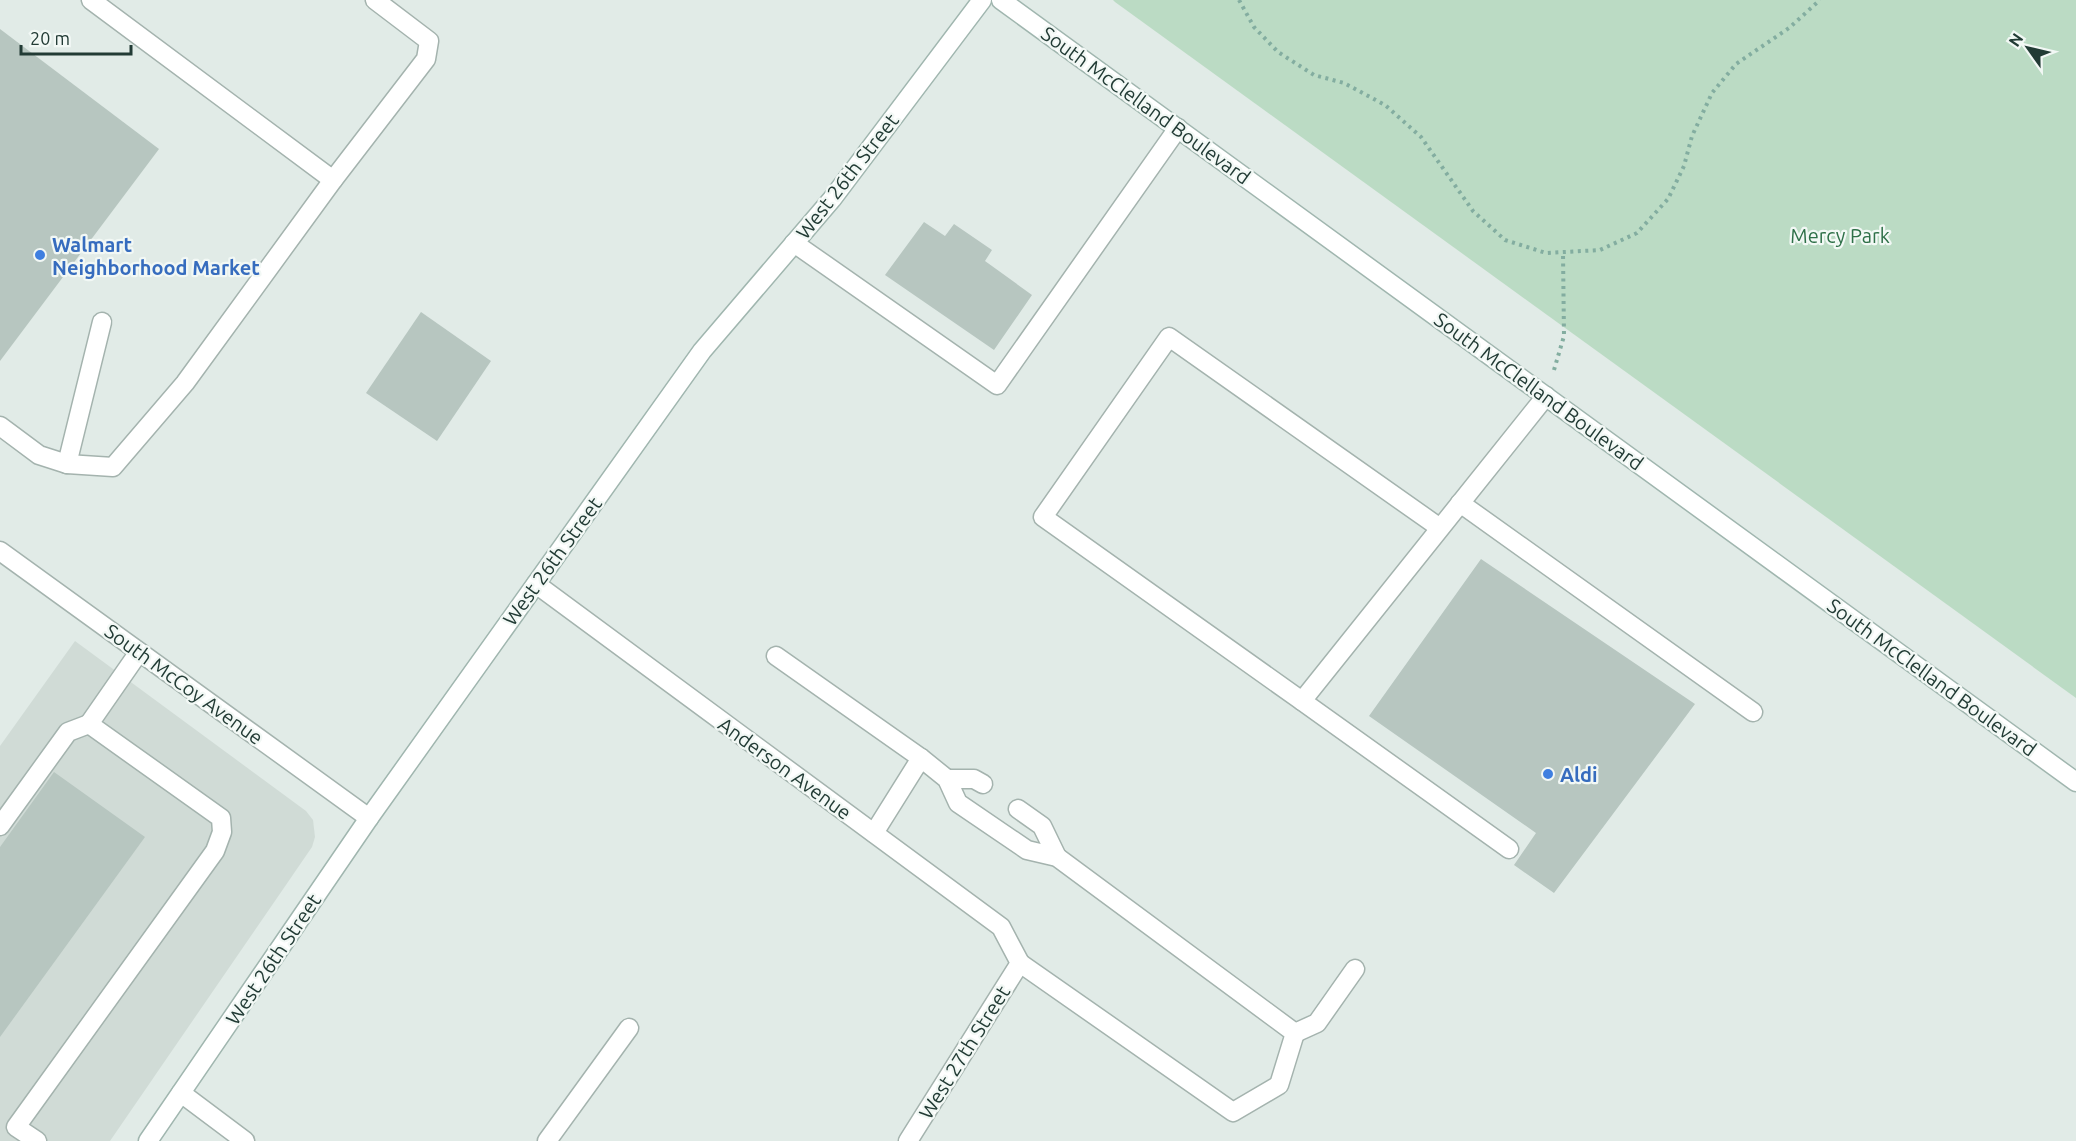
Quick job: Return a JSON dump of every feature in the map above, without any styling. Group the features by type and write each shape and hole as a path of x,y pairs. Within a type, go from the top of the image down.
{"street":[{"path":"91,0 333,180"},
{"path":"0,426 39,455 67,464 113,467 185,383 333,180 426,59 429,41 375,0"},
{"name":"West 26th Street","path":"148,1141 369,818 702,351 832,199 982,0"},
{"name":"South McClelland Boulevard","path":"1001,0 2076,782"},
{"path":"794,243 997,385 1178,128"},
{"path":"67,464 102,322"},
{"path":"1440,528 1169,337 1043,517 1509,849"},
{"path":"1302,701 1546,396"},
{"path":"1460,503 1752,712"},
{"name":"South McCoy Avenue","path":"0,551 369,818"},
{"name":"Anderson Avenue","path":"536,584 1001,927 1020,963"},
{"path":"0,826 68,732 89,724 139,652"},
{"path":"776,656 921,758 947,779 958,803 1027,850 1057,857 1295,1033"},
{"path":"38,1141 11,1134 215,851 222,832 221,818 89,724"},
{"path":"874,833 921,758"},
{"path":"947,779 974,779 983,784"},
{"path":"1018,809 1042,826 1057,857"},
{"path":"1020,963 1233,1112 1279,1085 1295,1033 1317,1023 1355,969"},
{"name":"West 27th Street","path":"908,1141 1020,963"},
{"path":"547,1141 629,1028"},
{"path":"181,1093 245,1141"}],"path":[{"path":"1239,0 1254,27 1278,52 1314,75 1344,83 1385,105 1420,137 1473,211 1505,240 1546,253 1600,250 1637,233 1668,199 1684,166 1692,136 1712,93 1736,64 1789,28 1820,0"},
{"path":"1546,396 1564,336 1563,252"}],"shaded area":[{"path":"75,641 306,811 313,820 315,837 312,847 110,1141 0,1141 0,746"}],"green space":[{"name":"Mercy Park","path":"1113,0 2076,0 2076,698 1115,2"}],"building":[{"name":"Walmart Neighborhood Market","path":"0,29 159,149 0,361"},
{"path":"924,222 945,236 954,224 992,250 985,261 1032,295 994,350 885,275"},
{"path":"421,312 491,361 437,441 366,393"},
{"name":"Aldi","path":"1481,559 1695,704 1554,893 1514,865 1536,833 1369,716"},
{"path":"54,772 145,837 0,1037 0,847"}],"place":[{"name":"Walmart Neighborhood Market","path":"40,255"},
{"name":"Aldi","path":"1548,774"}]}
